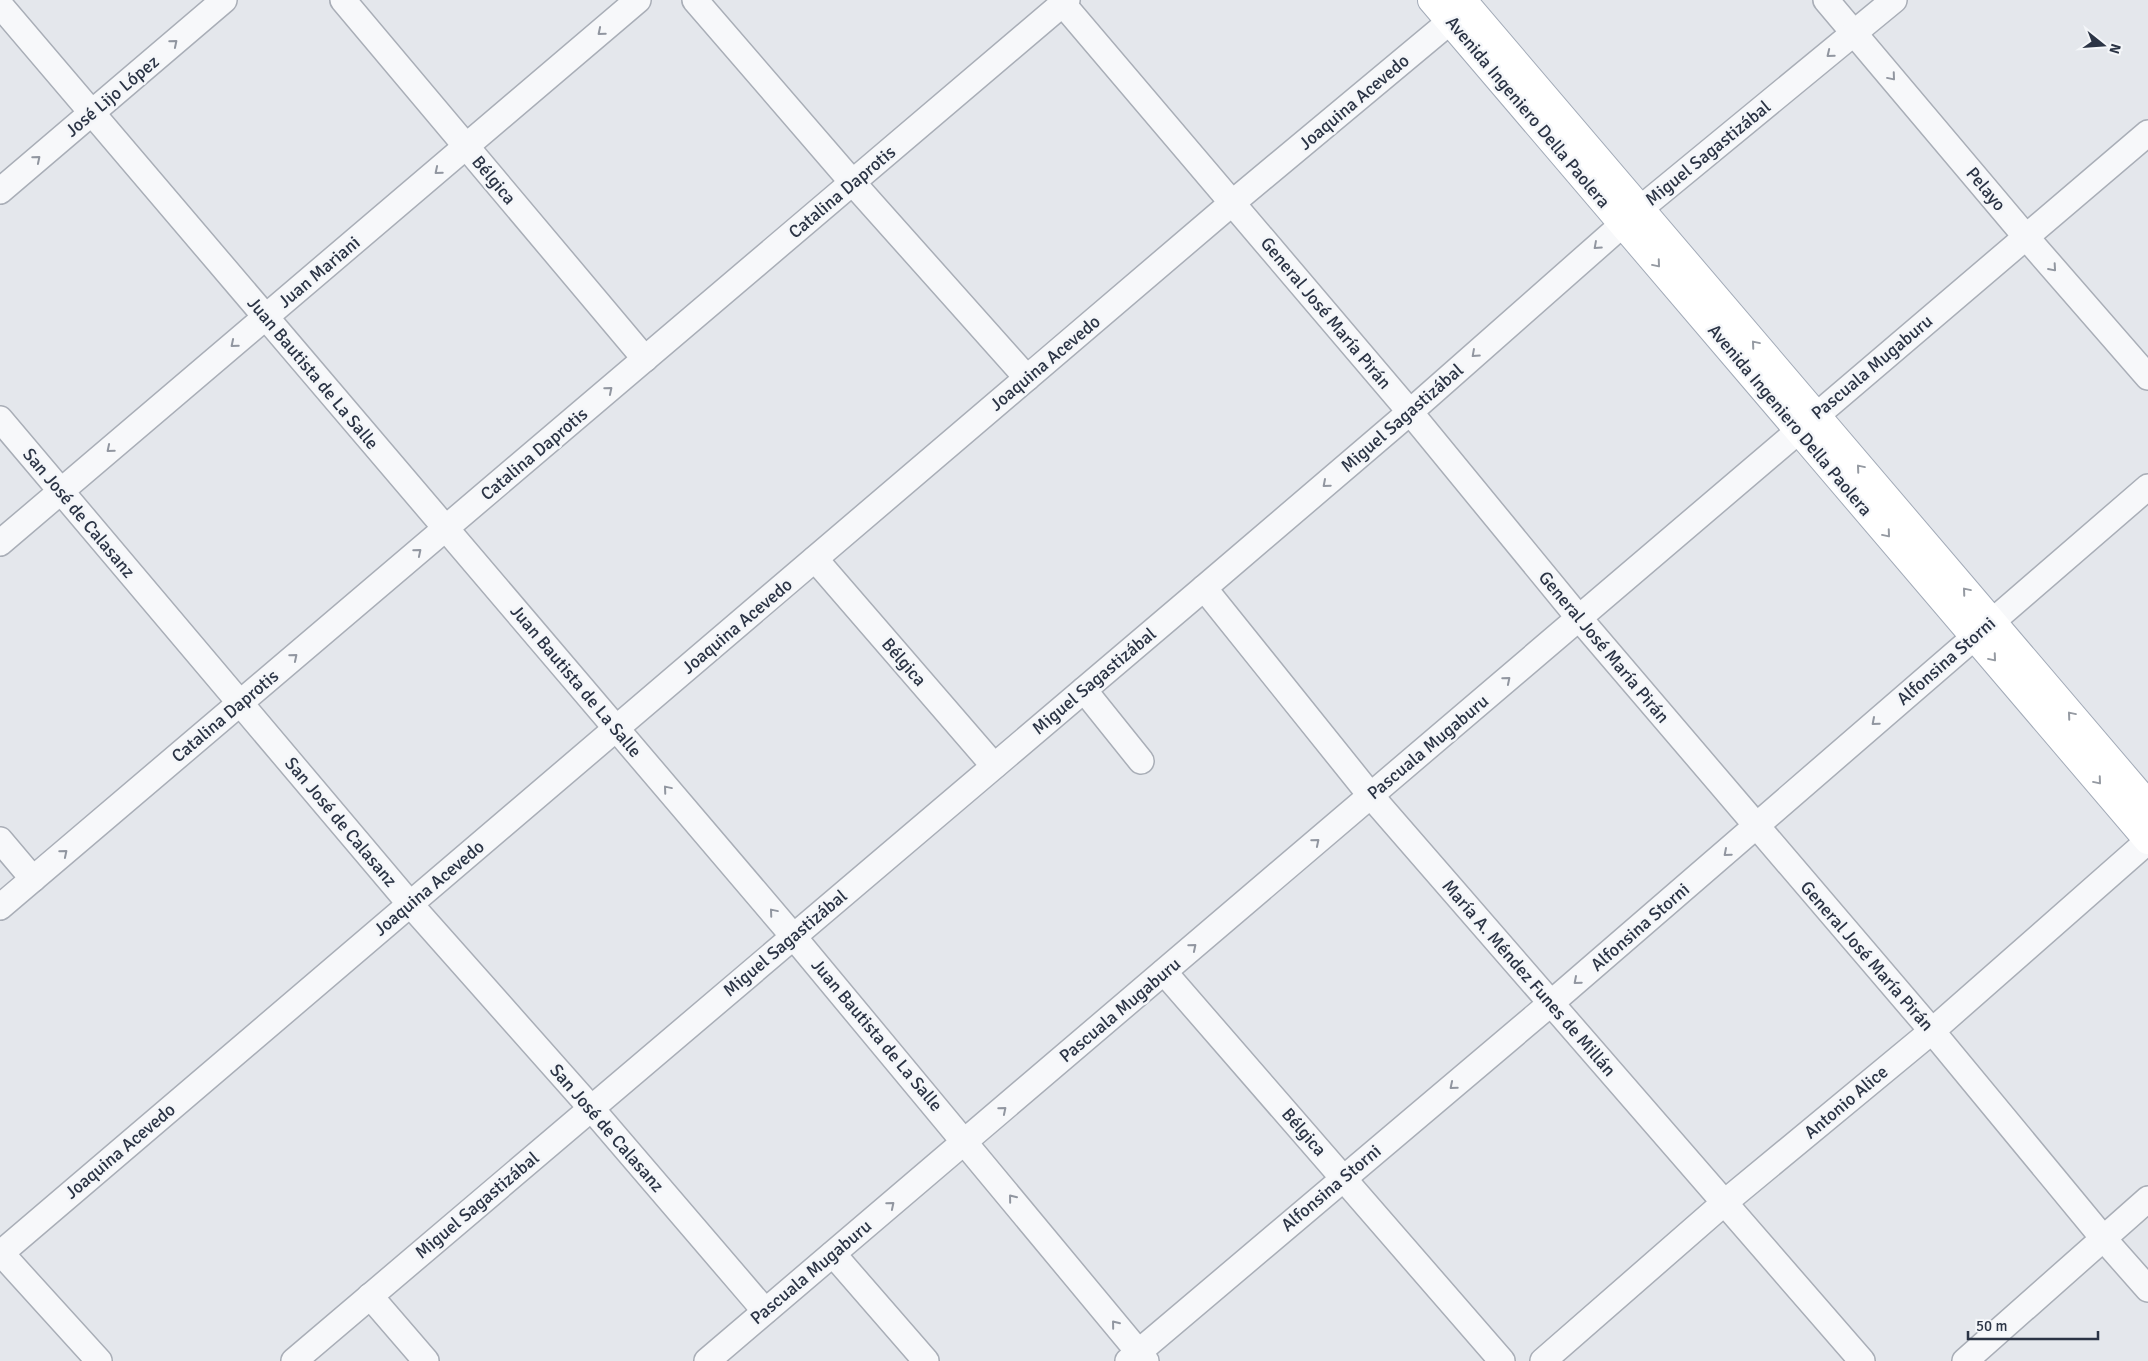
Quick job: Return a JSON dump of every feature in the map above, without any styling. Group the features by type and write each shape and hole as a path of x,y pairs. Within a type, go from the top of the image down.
{"main road":[{"name":"Avenida Ingeniero Della Paolera","path":"1432,0 1464,7 1631,216 1982,628 2148,840"},
{"name":"Avenida Ingeniero Della Paolera","path":"1982,628 2148,805"}],"street":[{"name":"José Lijo López","path":"0,191 224,0"},
{"name":"Bélgica","path":"343,0 645,359"},
{"name":"Juan Mariani","path":"0,543 638,0"},
{"path":"695,0 853,183 1027,378"},
{"name":"Pelayo","path":"1826,0 2026,237 2148,377"},
{"name":"Miguel Sagastizábal","path":"294,1361 1410,412 1631,216 1855,34 1894,0"},
{"name":"Catalina Daprotis","path":"0,908 1065,2"},
{"name":"General José María Pirán","path":"1065,2 1232,203 1410,412 1579,618 1932,1031 2103,1238 2148,1289"},
{"name":"Juan Bautista de La Salle","path":"0,5 966,1141 1137,1358"},
{"name":"Joaquina Acevedo","path":"0,1253 1464,7"},
{"name":"Pascuala Mugaburu","path":"707,1361 2148,133"},
{"name":"San José de Calasanz","path":"0,419 410,904 590,1108 765,1311"},
{"name":"Alfonsina Storni","path":"1137,1358 1344,1178 1757,827 1982,628 2148,486"},
{"name":"Bélgica","path":"815,559 994,766"},
{"name":"María A. Méndez Funes de Millán","path":"1204,588 1371,796 1862,1361"},
{"path":"1084,690 1141,761"},
{"path":"0,840 34,879"},
{"name":"Antonio Alice","path":"1543,1361 1724,1203 1932,1031 2148,840"},
{"name":"Bélgica","path":"1164,972 1502,1361"},
{"path":"1965,1361 2148,1199"},
{"path":"0,1253 99,1361"},
{"path":"833,1254 926,1361"},
{"path":"370,1296 426,1361"}]}
